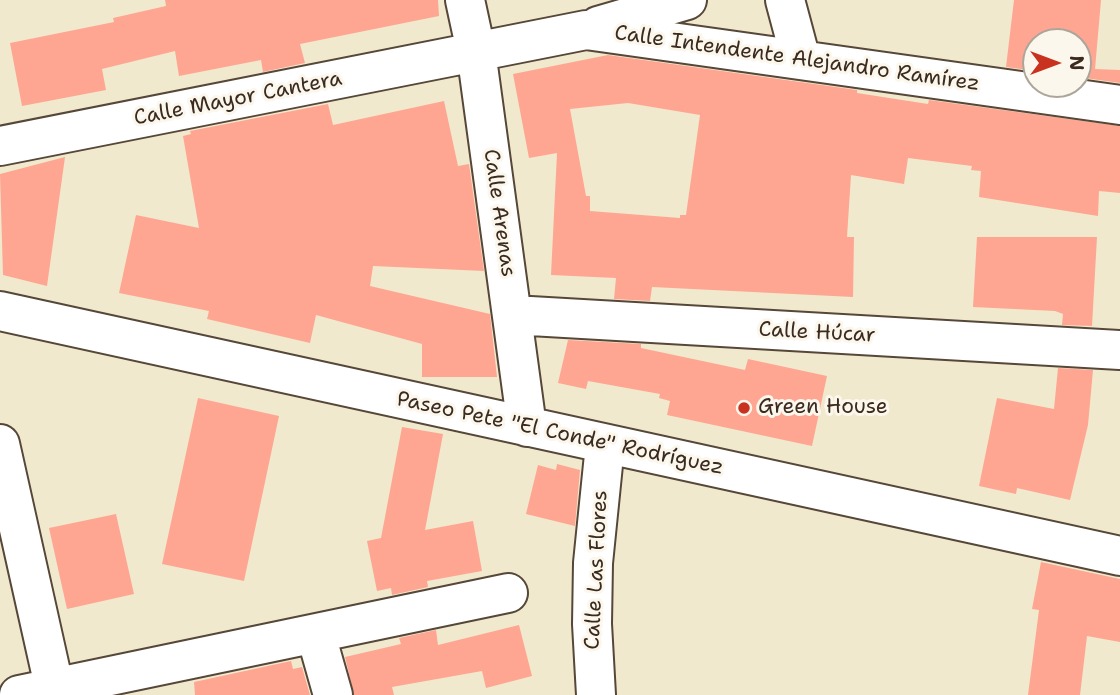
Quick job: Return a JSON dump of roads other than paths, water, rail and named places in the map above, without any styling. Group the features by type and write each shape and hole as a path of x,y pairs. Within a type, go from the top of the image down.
{"street":[{"name":"Calle Arenas","path":"465,0 476,51 527,427"},
{"path":"586,30 687,0"},
{"path":"785,0 801,60"},
{"name":"Calle Intendente Alejandro Ramírez","path":"476,51 586,30 1120,105"},
{"name":"Calle Mayor Cantera","path":"0,146 476,51"},
{"name":"Paseo Pete \"El Conde\" Rodríguez","path":"0,311 1120,556"},
{"name":"Calle Húcar","path":"513,315 1120,350"},
{"path":"0,444 43,692 508,593"},
{"name":"Calle Las Flores","path":"596,695 592,624 593,563 605,445"},
{"path":"316,635 333,695"}],"place":[{"name":"Green House","path":"744,408"}]}
